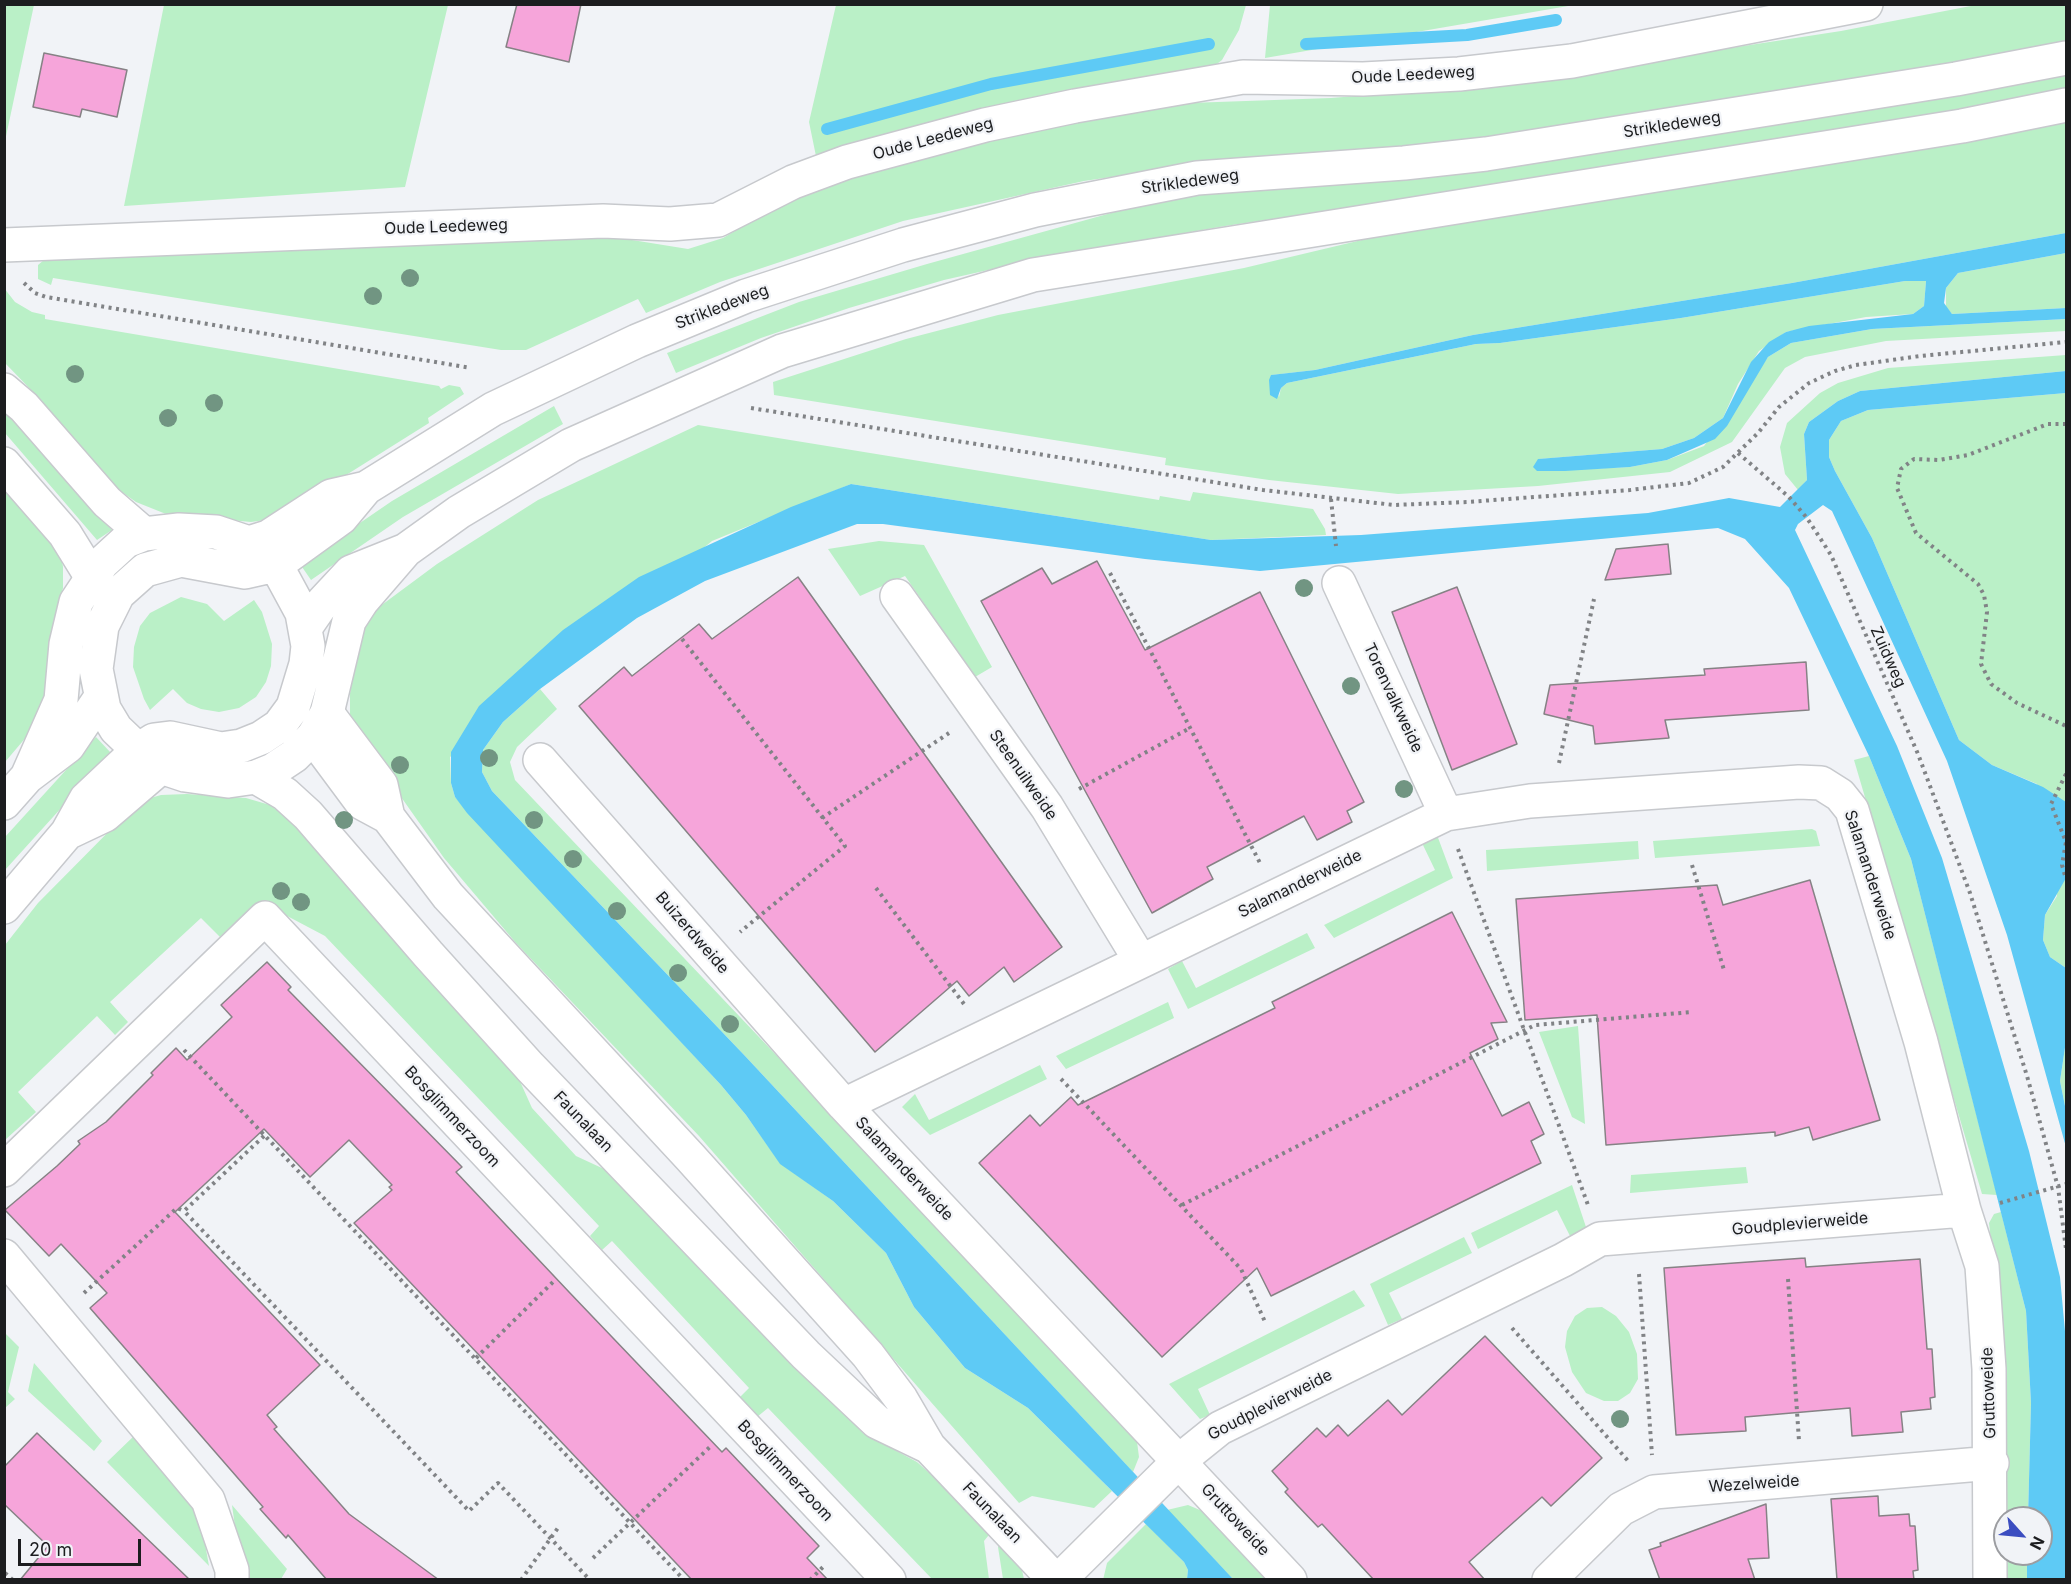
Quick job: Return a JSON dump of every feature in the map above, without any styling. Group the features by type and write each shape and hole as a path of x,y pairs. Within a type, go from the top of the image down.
{"street":[{"name":"Oude Leedeweg","path":"4,245 603,221 670,224 718,220 793,182 847,162 985,124 1075,106 1244,77 1363,79 1459,74 1572,61 1866,4"},
{"name":"Strikledeweg","path":"276,565 341,518 366,488 493,410 637,341 758,292 903,245 1035,210 1197,178 1404,163 1486,154 1956,80 2067,58"},
{"path":"305,628 323,602 351,572 405,550 459,512 571,446 782,351 1033,275 1950,128 2067,105"},
{"path":"4,390 24,407 107,502 144,534"},
{"path":"4,464 65,534 110,607"},
{"name":"Strikledeweg","path":"249,543 268,537 331,496 366,488"},
{"path":"4,907 67,833 105,815 150,758 154,740 170,738 221,749 241,746 261,738 279,726 293,707 306,664 308,646 305,628 294,596 276,565 249,543 216,532 196,530 144,534 126,541 92,576 76,602 69,624 62,700 51,729 27,777"},
{"path":"276,565 245,572 198,561 163,563 145,570 132,580 110,607 98,642 96,669 104,709 116,729 150,758 211,780 228,781 256,777 273,770 294,756 320,725 335,689 349,621 362,601 405,550"},
{"name":"Torenvalkweide","path":"1339,583 1446,814"},
{"name":"Steenuilweide","path":"897,596 1047,807 1140,960"},
{"path":"4,803 27,777 68,746 101,697"},
{"name":"Faunalaan","path":"293,707 320,725 362,803 388,817 448,896 868,1355 901,1399 929,1447 1057,1580"},
{"name":"Buizerdweide","path":"540,760 844,1105"},
{"name":"Faunalaan","path":"256,777 285,795 308,815 428,954 530,1066 806,1355 877,1422 929,1447"},
{"name":"Salamanderweide","path":"1172,1469 844,1105 1446,814 1530,801 1799,782 1821,783 1840,795 1852,810 1921,1042 1976,1208"},
{"name":"Bosglimmerzoom","path":"4,1170 265,918 889,1580"},
{"name":"Goudplevierweide","path":"1057,1580 1172,1469 1220,1428 1600,1239 1636,1238 1976,1208"},
{"name":"Gruttoweide","path":"1976,1208 1989,1369 1992,1463 1990,1580"},
{"path":"4,1256 208,1500 232,1570 232,1580"},
{"name":"Wezelweide","path":"1549,1580 1621,1509 1654,1492 1992,1463"},
{"name":"Gruttoweide","path":"1172,1469 1290,1580"}],"path":[{"path":"46,297 471,368"},
{"path":"748,407 1188,478 1331,499 1394,505 1630,490 1689,483 1723,467 1779,406 1809,383 1835,371 1856,365 1920,356 2067,342"},
{"path":"2067,424 2048,424 1968,455 1939,460 1914,459 1901,469 1897,488 1916,533 1978,584 1984,595 1987,612 1981,664 1991,684 2017,703 2067,726"},
{"name":"Zuidweg","path":"1738,453 1789,497 1807,518 1831,555 1909,733 1962,872 2028,1076 2058,1187 2067,1249"},
{"path":"1331,499 1335,532"},
{"path":"1110,573 1277,895"},
{"path":"1551,801 1594,599"},
{"path":"682,639 845,846 711,955"},
{"path":"822,818 979,712"},
{"path":"1047,807 1190,728"},
{"path":"2067,774 2051,804 2066,842 2062,865 2067,879"},
{"path":"1446,814 1600,1239"},
{"path":"1692,865 1724,970"},
{"path":"876,888 988,1034"},
{"path":"1182,1205 1325,1130 1535,1025 1692,1012"},
{"path":"158,1022 684,1580"},
{"path":"1061,1079 1241,1269 1266,1324"},
{"path":"183,1211 264,1136"},
{"path":"1976,1208 2067,1185"},
{"path":"56,1318 177,1208 183,1211 468,1511 498,1483 590,1580"},
{"path":"1636,1238 1654,1492"},
{"path":"476,1358 582,1254"},
{"path":"1788,1279 1802,1481"},
{"path":"1485,1298 1654,1492"},
{"path":"593,1558 738,1421"},
{"path":"521,1580 560,1525"},
{"path":"5,1573 13,1580"}],"green space":[{"path":"1270,4 1574,5 1265,58"},
{"path":"4,5 34,5 5,141"},
{"path":"164,5 448,5 405,187 124,206"},
{"path":"836,5 1246,5 1239,30 1222,60 1209,70 817,161 809,122"},
{"path":"1976,5 2066,5 2066,46 1439,148 1233,159 1084,181 903,221 720,282 646,313 638,299 526,350 501,350 53,278 51,285 38,279 38,265 45,259 564,229 688,249 723,238 805,190 887,163 1125,112 1189,103 1331,98 1490,85 1841,31"},
{"path":"2066,70 2066,92 1731,152 1225,226 1037,259 944,280 849,308 761,338 676,373 667,353 799,302 1187,192"},
{"path":"2066,117 2066,233 1792,283 1473,335 1315,370 1272,375 1279,397 1281,388 1287,383 1476,344 1500,343 1681,318 1905,281 1926,281 1924,306 1913,314 1866,317 1786,332 1759,351 1738,384 1723,418 1694,438 1662,449 1539,459 1537,471 1630,467 1667,460 1704,446 1768,357 1791,343 1872,329 2066,319 2066,331 1886,341 1805,357 1785,368 1732,442 1670,472 1538,486 1398,494 1269,480 1165,465 1166,458 774,395 773,382 906,339 998,315 1244,268 1450,219"},
{"path":"2066,253 2066,308 1952,314 1946,307 1946,288 1958,273"},
{"path":"4,288 15,302 32,312 45,315 45,319 439,386 441,389 449,385 460,387 464,394 428,418 429,423 292,509 272,519 251,522 166,514 136,502 119,490 5,363"},
{"path":"2066,355 2066,371 1860,391 1838,401 1809,422 1804,434 1807,480 1798,490 1785,474 1780,447 1787,423 1820,393 1838,383 1888,368"},
{"path":"2066,393 2066,968 2050,957 2043,940 2045,915 2057,896 2037,784 1992,765 1959,740 1872,538 1835,471 1829,457 1829,440 1841,421 1868,410"},
{"path":"554,406 563,424 403,517 311,580 300,564 392,501"},
{"path":"4,408 112,530 97,540 5,433"},
{"path":"698,425 1159,500 1160,496 1190,501 1193,492 1313,509 1325,529 1326,535 1211,540 851,484 712,541 450,757 451,783 455,797 721,1085 746,1115 780,1163 833,1201 886,1253 914,1307 965,1368 1028,1408 1112,1491 1094,1508 1032,1496 1019,1503 699,1136 516,943 444,858 356,733 350,716 350,693 362,630 379,607 437,564 538,500"},
{"path":"5,480 60,548 63,588 54,625 48,694 28,735 5,762"},
{"path":"879,541 924,545 992,667 975,677 905,576 860,596 828,549"},
{"path":"181,597 207,604 224,621 254,600 262,612 272,644 271,666 266,682 256,697 239,708 219,712 201,709 187,703 173,689 150,710 144,699 133,667 134,647 140,626 150,613"},
{"path":"540,689 557,709 517,747 510,762 515,780 1136,1434 1139,1457 1133,1472 746,1057 492,791 482,772 483,750 503,722"},
{"path":"96,737 111,753 5,870 5,837"},
{"path":"1869,756 1911,859 1997,1195 1982,1194 1854,760"},
{"path":"187,794 246,798 270,805 293,822 509,1057 532,1108 576,1156 617,1175 863,1433 917,1462 993,1530 984,1541 989,1579 932,1579 768,1408 757,1417 740,1397 749,1388 612,1241 602,1250 590,1236 599,1226 325,936 272,908 245,913 220,937 201,918 110,1002 128,1022 115,1035 97,1016 18,1092 36,1112 5,1140 5,945 38,903 131,809 147,799 161,795"},
{"path":"1812,829 1816,831 1820,846 1655,858 1653,841"},
{"path":"1437,835 1453,878 1334,938 1324,925 1435,870 1422,843"},
{"path":"1638,841 1639,859 1487,871 1486,850"},
{"path":"1307,933 1315,948 1188,1009 1168,969 1182,961 1196,988"},
{"path":"1168,1002 1174,1018 1066,1069 1056,1056"},
{"path":"1578,1026 1585,1124 1572,1117 1539,1032"},
{"path":"2066,1041 2066,1111 2060,1081"},
{"path":"1040,1065 1047,1079 930,1135 902,1107 915,1094 929,1120"},
{"path":"1746,1167 1748,1183 1630,1193 1631,1175"},
{"path":"1572,1185 1587,1230 1570,1236 1557,1210 1478,1249 1471,1233"},
{"path":"2001,1212 2026,1311 2031,1403 2028,1506 2002,1506 2000,1324 1989,1223 1994,1214"},
{"path":"1464,1237 1472,1253 1389,1293 1402,1319 1388,1325 1370,1284"},
{"path":"1354,1290 1365,1306 1198,1389 1210,1415 1200,1419 1169,1384"},
{"path":"1602,1307 1616,1316 1629,1332 1637,1354 1638,1379 1630,1393 1618,1401 1604,1401 1586,1393 1572,1372 1565,1347 1567,1331 1575,1316 1587,1308"},
{"path":"4,1332 19,1347 8,1392 15,1399 5,1408"},
{"path":"34,1363 102,1441 94,1451 28,1391"},
{"path":"135,1435 199,1510 209,1566 107,1462"},
{"path":"232,1505 287,1569 281,1579 242,1578"},
{"path":"1188,1505 1207,1513 1270,1579 1233,1579 1167,1510"},
{"path":"1146,1524 1184,1562 1188,1570 1187,1579 1103,1580 1107,1563"},
{"path":"1001,1542 1020,1561 1024,1579 1003,1579 998,1547"},
{"path":"2003,1566 2027,1566 2027,1579 2003,1579"}],"water":[{"path":"2066,233 2066,253 1958,273 1946,288 1944,303 1952,314 2066,308 2066,319 1872,329 1791,343 1768,357 1727,426 1715,439 1667,460 1630,467 1565,471 1537,471 1533,467 1538,459 1662,449 1694,438 1723,418 1751,362 1769,342 1786,332 1809,326 1913,314 1924,306 1926,281 1905,281 1681,318 1500,343 1476,344 1287,383 1281,388 1277,399 1270,395 1271,375 1315,370 1473,335 1792,283"},
{"path":"2066,371 2066,393 1868,410 1841,421 1829,440 1829,457 1872,538 1959,740 1992,765 2043,787 2066,802 2066,878 2045,915 2043,940 2050,957 2066,968 2066,1041 2060,1081 2066,1111 2066,1147 2007,935 1947,761 1832,511 1823,505 1798,524 1795,530 1897,746 1942,858 2029,1151 2060,1277 2066,1342 2066,1579 2027,1579 2027,1566 2053,1566 2053,1506 2028,1506 2031,1403 2026,1311 1911,859 1869,756 1789,588 1745,539 1718,528 1260,571 1145,559 883,524 857,524 705,581 637,618 540,689 503,722 483,750 482,772 492,791 746,1057 1233,1579 1187,1579 1188,1570 1184,1562 1028,1408 965,1368 914,1307 886,1253 833,1201 780,1164 746,1115 721,1085 467,813 455,797 451,783 451,752 479,706 563,630 639,577 791,507 851,484 1211,540 1361,535 1648,513 1729,498 1780,507 1807,480 1804,434 1809,422 1838,401 1860,391"}],"building":[{"path":"517,4 581,4 569,62 506,47"},
{"path":"44,53 127,70 117,117 82,109 80,117 33,107"},
{"path":"1668,544 1671,574 1605,580 1616,549"},
{"path":"1097,561 1145,650 1260,592 1364,802 1347,811 1352,822 1317,840 1304,816 1207,867 1213,879 1152,913 981,601 1042,568 1052,584"},
{"path":"798,577 1062,947 1014,982 1004,967 969,996 957,981 875,1052 579,706 624,667 632,676 699,624 712,639"},
{"path":"1457,587 1517,744 1452,770 1392,612"},
{"path":"1806,662 1809,710 1665,720 1669,738 1595,744 1593,726 1544,714 1550,685 1705,675 1704,669"},
{"path":"1810,880 1880,1120 1813,1140 1809,1127 1775,1136 1775,1132 1606,1145 1597,1015 1525,1020 1516,899 1717,885 1723,905"},
{"path":"1452,912 1507,1022 1491,1023 1498,1039 1470,1053 1502,1116 1529,1102 1544,1134 1531,1141 1541,1163 1271,1296 1257,1268 1162,1357 979,1163 1030,1115 1040,1126 1071,1097 1078,1105 1275,1008 1272,1002"},
{"path":"267,962 291,987 288,990 462,1167 456,1172 569,1292 722,1452 726,1448 819,1546 807,1558 828,1580 692,1580 354,1223 392,1190 389,1187 392,1185 349,1140 310,1177 264,1129 175,1212 320,1365 267,1415 277,1427 274,1429 349,1514 439,1580 327,1580 288,1535 286,1538 260,1509 263,1507 90,1308 107,1293 61,1244 49,1256 5,1210 57,1166 80,1144 78,1141 106,1122 153,1075 151,1073 176,1048 187,1060 232,1017 221,1005"},
{"path":"1805,1258 1806,1267 1920,1259 1927,1349 1932,1349 1935,1397 1930,1398 1931,1409 1901,1412 1903,1432 1852,1436 1850,1408 1745,1417 1746,1431 1676,1435 1664,1268"},
{"path":"1485,1336 1602,1458 1551,1506 1542,1497 1469,1562 1485,1580 1374,1580 1322,1524 1318,1527 1297,1505 1285,1492 1288,1489 1272,1471 1317,1428 1326,1437 1338,1425 1348,1436 1388,1400 1402,1415"},
{"path":"37,1433 190,1580 20,1580 48,1546 4,1504 4,1467"},
{"path":"1878,1496 1879,1516 1909,1514 1910,1526 1915,1526 1918,1570 1913,1571 1914,1580 1837,1580 1831,1499"},
{"path":"1766,1504 1769,1558 1748,1559 1755,1580 1660,1580 1649,1550 1661,1546 1660,1543"}],"waterway":[{"path":"1306,44 1467,35 1556,20"},
{"path":"827,129 991,84 1209,44"}]}
